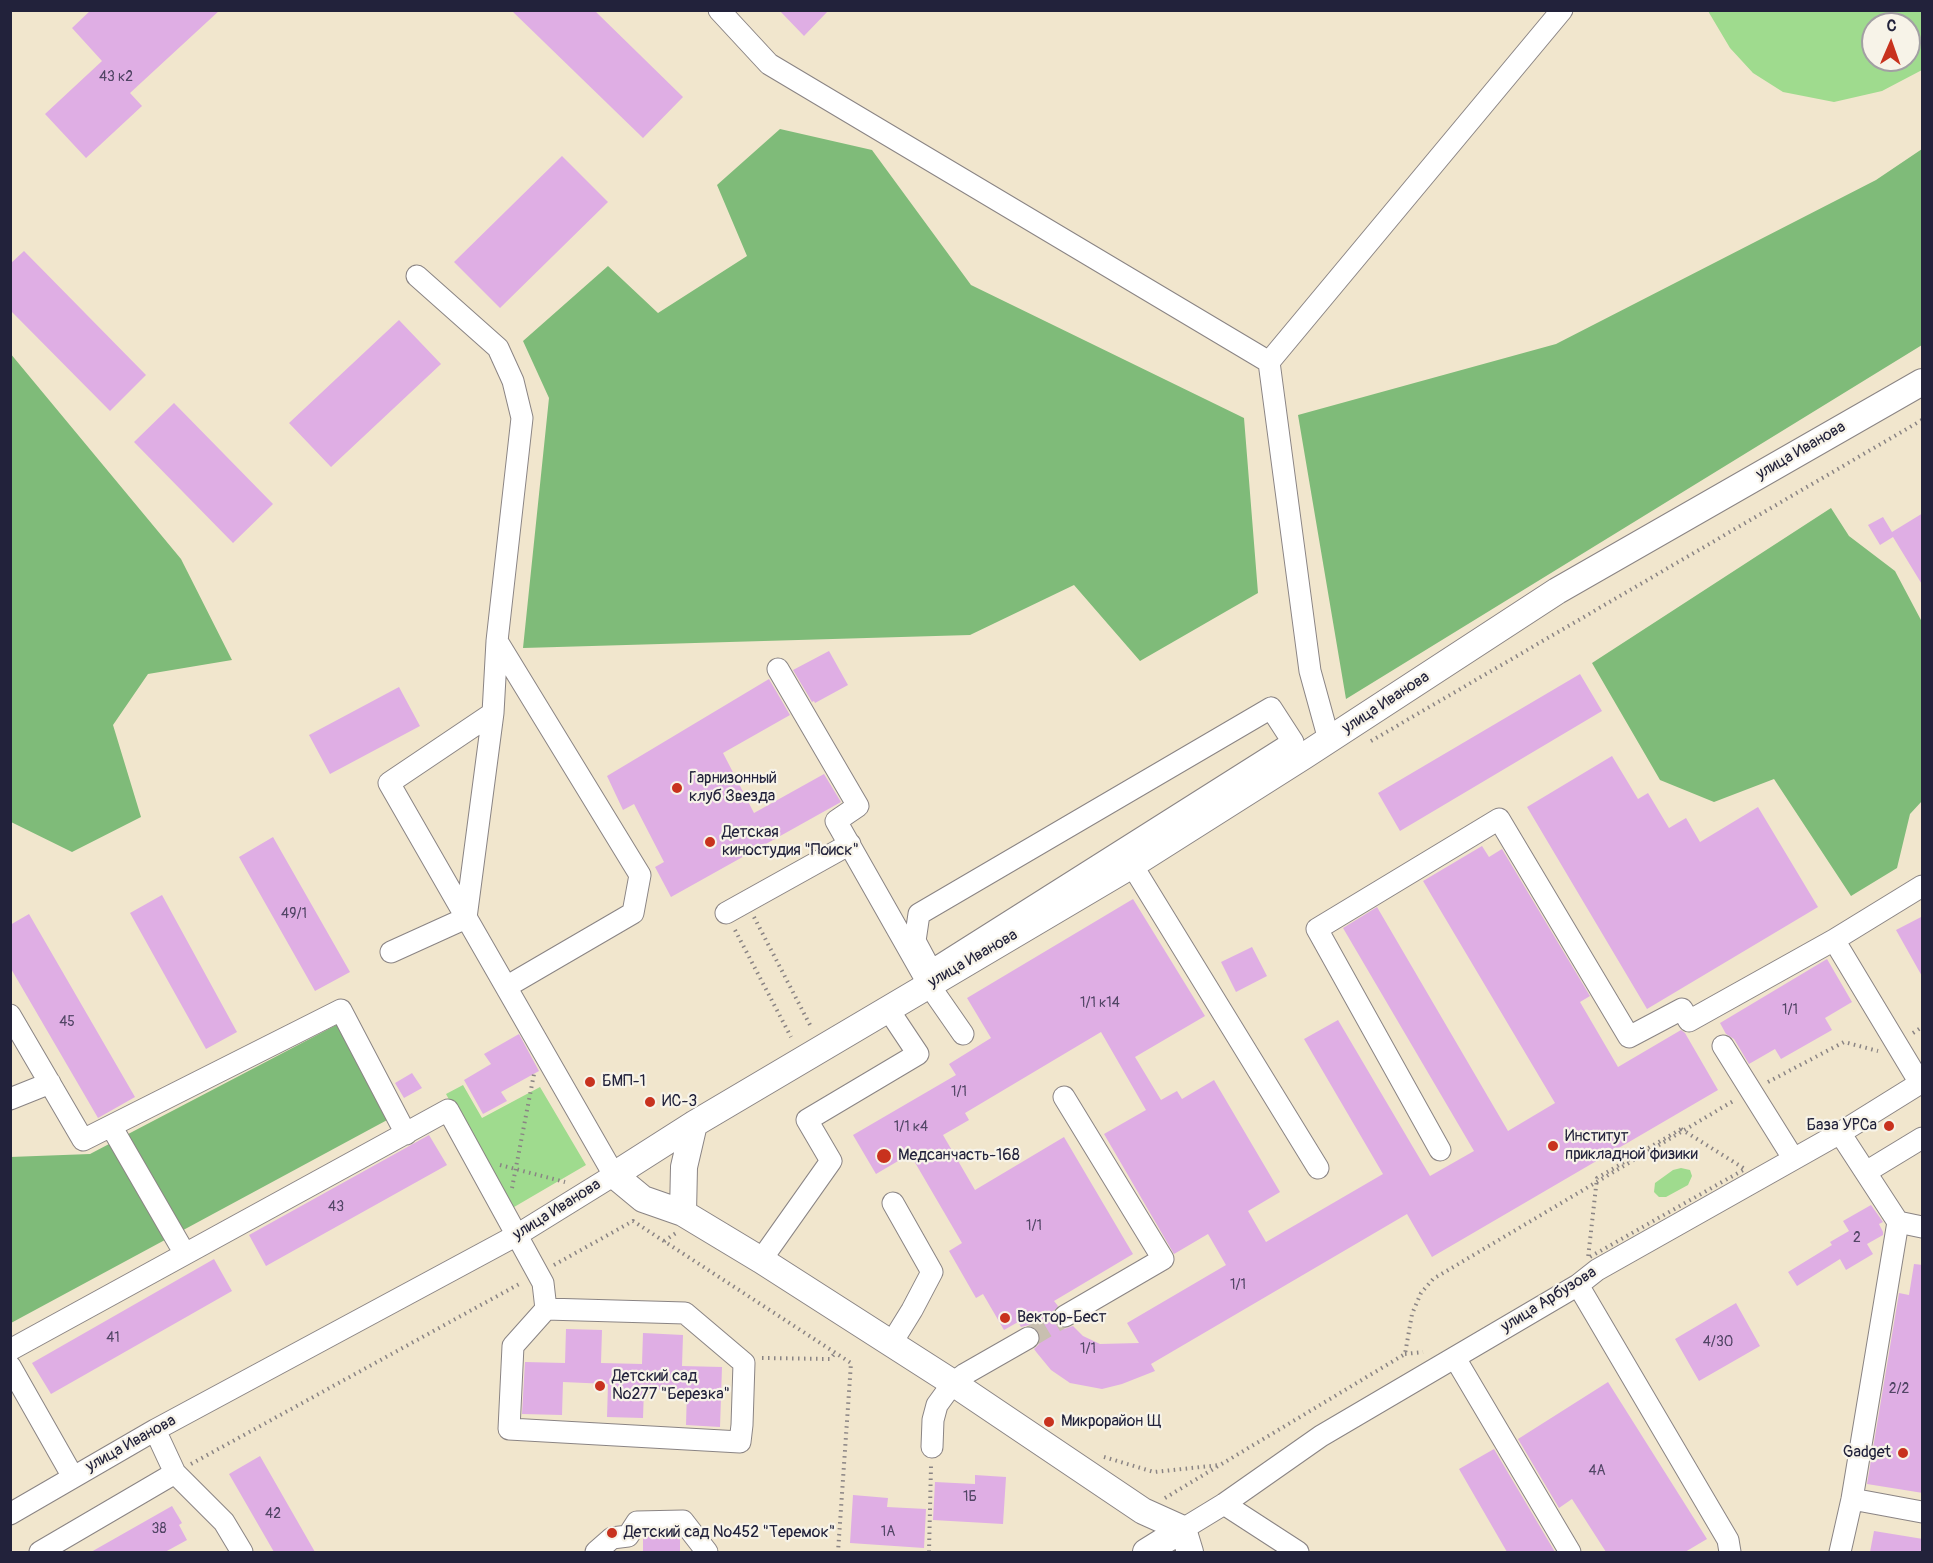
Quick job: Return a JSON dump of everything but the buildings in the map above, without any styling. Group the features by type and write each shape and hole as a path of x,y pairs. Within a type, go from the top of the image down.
{"main road":[{"name":"улица Иванова","path":"614,1175 694,1124 1132,865 1557,591 1923,382"},
{"path":"683,1213 684,1167 694,1124"},
{"path":"614,1175 643,1199 683,1213 761,1260 953,1383 1186,1541"},
{"name":"улица Арбузова","path":"1146,1552 1186,1541"}],"street":[{"path":"719,10 769,64 1269,362"},
{"path":"1329,740 1310,671 1269,362 1562,10"},
{"path":"417,276 498,348 513,381 522,418 497,641 493,713 466,918"},
{"path":"497,641 640,875 633,913 506,987"},
{"path":"778,669 858,806 836,821 929,985 963,1034"},
{"path":"1271,708 1293,742 932,971 915,941 919,914 1271,708"},
{"path":"493,713 389,783 614,1175"},
{"path":"1440,1150 1317,929 1499,819 1629,1037 1682,1009 1689,1021 1834,940 1923,886"},
{"path":"726,913 850,844"},
{"path":"1132,865 1318,1168"},
{"path":"391,952 466,918"},
{"path":"1834,940 1921,1083"},
{"path":"761,1260 831,1161 807,1120 918,1054 888,1009"},
{"path":"10,1015 83,1140 341,1010 406,1134"},
{"path":"1723,1046 1793,1158"},
{"path":"10,1100 50,1083"},
{"name":"улица Арбузова","path":"1186,1541 1224,1504 1321,1436 1578,1285 1597,1270 1840,1133 1921,1083"},
{"path":"1064,1097 1163,1259 1065,1316"},
{"path":"10,1350 448,1110 543,1283 546,1309 513,1346 509,1430 740,1442 744,1363 685,1313 546,1309"},
{"path":"111,1126 185,1254"},
{"path":"1840,1133 1898,1222 1852,1499 1840,1552"},
{"path":"1866,1172 1923,1138"},
{"name":"улица Иванова","path":"10,1514 513,1227 614,1175"},
{"path":"891,1344 932,1272 893,1203"},
{"path":"1898,1222 1923,1227"},
{"path":"1578,1285 1728,1540 1730,1552"},
{"path":"932,1447 933,1420 937,1405 953,1383 1028,1338"},
{"path":"1455,1358 1570,1552"},
{"path":"10,1366 73,1477"},
{"path":"155,1430 175,1473 224,1522 242,1552"},
{"path":"40,1552 175,1473"},
{"path":"1852,1499 1923,1512"},
{"path":"1224,1504 1298,1552"},
{"path":"596,1552 612,1538 628,1536 637,1521 683,1521 707,1552"}],"path":[{"path":"1365,744 1923,420"},
{"path":"746,901 810,1025"},
{"path":"726,913 791,1037"},
{"path":"1159,1502 1405,1354 1412,1314 1421,1293 1433,1279 1751,1090 1844,1042 1884,1053 1896,1044"},
{"path":"513,1227 515,1168 534,1074"},
{"path":"1681,1128 1745,1169 1588,1258 1597,1178 1681,1128"},
{"path":"475,1159 572,1183"},
{"path":"175,1473 633,1221 851,1363 838,1552"},
{"path":"739,1358 830,1359 836,1352"},
{"path":"929,1552 932,1447"},
{"path":"1101,1456 1154,1472 1222,1464"}],"green space":[{"path":"1708,11 1922,11 1921,71 1921,12 1861,12 1861,72 1918,72 1882,91 1834,102 1783,92 1753,73 1730,48"},
{"path":"780,129 872,150 971,285 1244,418 1258,593 1140,661 1074,585 970,635 523,648 549,398 523,341 608,266 658,313 747,256 717,185"},
{"path":"1922,149 1922,345 1346,699 1298,415 1556,344 1876,180"},
{"path":"10,353 181,559 232,660 148,674 113,725 141,817 72,852 11,822"},
{"path":"1831,508 1849,536 1895,571 1922,622 1922,801 1910,814 1897,868 1851,896 1774,779 1714,802 1660,780 1592,663"},
{"path":"342,1022 389,1119 11,1323 10,1157 90,1154"},
{"path":"463,1085 482,1118 540,1087 586,1165 509,1210 446,1094"},
{"path":"1681,1168 1690,1170 1692,1176 1688,1185 1666,1197 1659,1197 1654,1192 1655,1183 1673,1170"}],"tunnel":[{"path":"1028,1338 1065,1316"}],"place":[{"name":"Гарнизонный клуб Звезда","path":"677,788"},
{"name":"Детская киностудия \"Поиск\"","path":"710,842"},
{"name":"БМП-1","path":"590,1082"},
{"name":"ИС-3","path":"650,1102"},
{"name":"База УРСа","path":"1889,1126"},
{"name":"Институт прикладной физики","path":"1553,1146"},
{"name":"Медсанчасть-168","path":"884,1156"},
{"name":"Вектор-Бeст","path":"1005,1318"},
{"name":"Детский сад №277 \"Березка\"","path":"600,1386"},
{"name":"Микрорайон Щ","path":"1049,1422"},
{"name":"Gadget","path":"1903,1453"},
{"name":"Детский сад №452 \"Теремок\"","path":"612,1533"}]}
